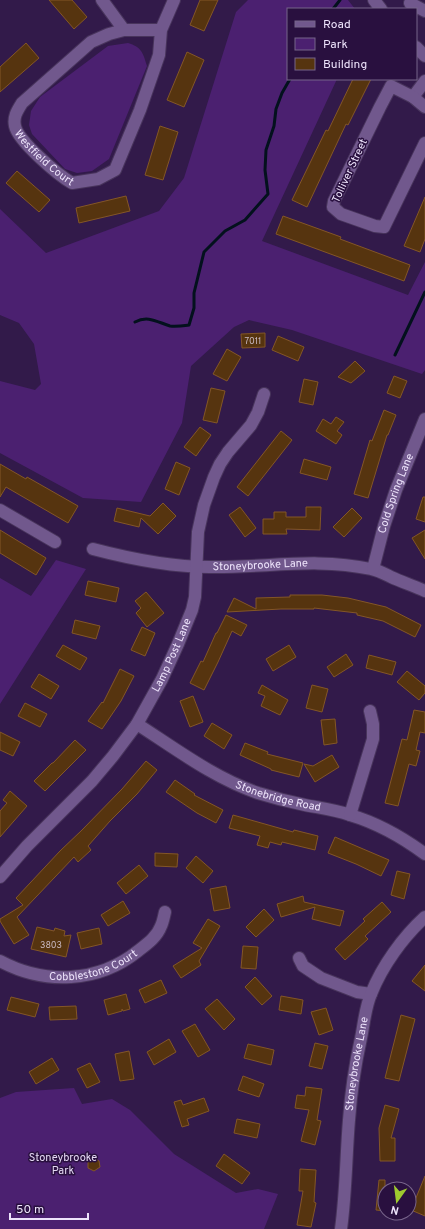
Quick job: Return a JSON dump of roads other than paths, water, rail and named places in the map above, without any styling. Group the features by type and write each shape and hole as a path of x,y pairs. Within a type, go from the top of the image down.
{"street":[{"path":"102,0 124,30"},
{"name":"Westfield Court","path":"161,30 124,30 109,34 91,42 22,103 15,115 15,126 20,137 54,171 72,183 98,179 115,170 140,110 159,55 161,30 174,0"},
{"path":"374,0 380,8"},
{"path":"410,3 425,11"},
{"path":"417,48 425,56"},
{"path":"413,97 425,81"},
{"name":"Tolliver Street","path":"425,107 413,97 391,86 333,207 341,214 375,226 384,227 425,143"},
{"name":"Lamp Post Lane","path":"0,877 27,846 92,781 114,756 137,724 162,679 192,610 195,597 200,518 214,477 228,452 250,425 258,412 264,394"},
{"name":"Cold Spring Lane","path":"373,569 382,533 396,490 425,419"},
{"path":"0,510 55,542"},
{"name":"Stoneybrooke Lane","path":"93,549 146,561 172,565 243,567 314,563 335,564 373,569 425,591"},
{"path":"350,815 373,739 373,724 370,712"},
{"name":"Stonebridge Road","path":"137,724 206,768 242,786 278,798 350,815 389,831 425,854"},
{"name":"Cobblestone Court","path":"0,961 19,970 46,976 69,977 87,975 106,970 129,958 154,938 161,927 165,912"},
{"name":"Stoneybrooke Lane","path":"341,1229 344,1211 352,1086 371,994 381,973 396,950 425,917"},
{"path":"298,958 303,966 322,978 357,992 371,994"}],"waterway":[{"path":"334,8 340,0"},
{"path":"135,322 148,319 170,326 189,325 194,308 194,293 204,252 225,231 245,220 268,194 265,170 266,150 274,126 276,109 282,93 289,80"},
{"path":"395,355 425,292"}],"park label":[{"name":"Stoneybrooke Park","path":"63,1164"}]}
